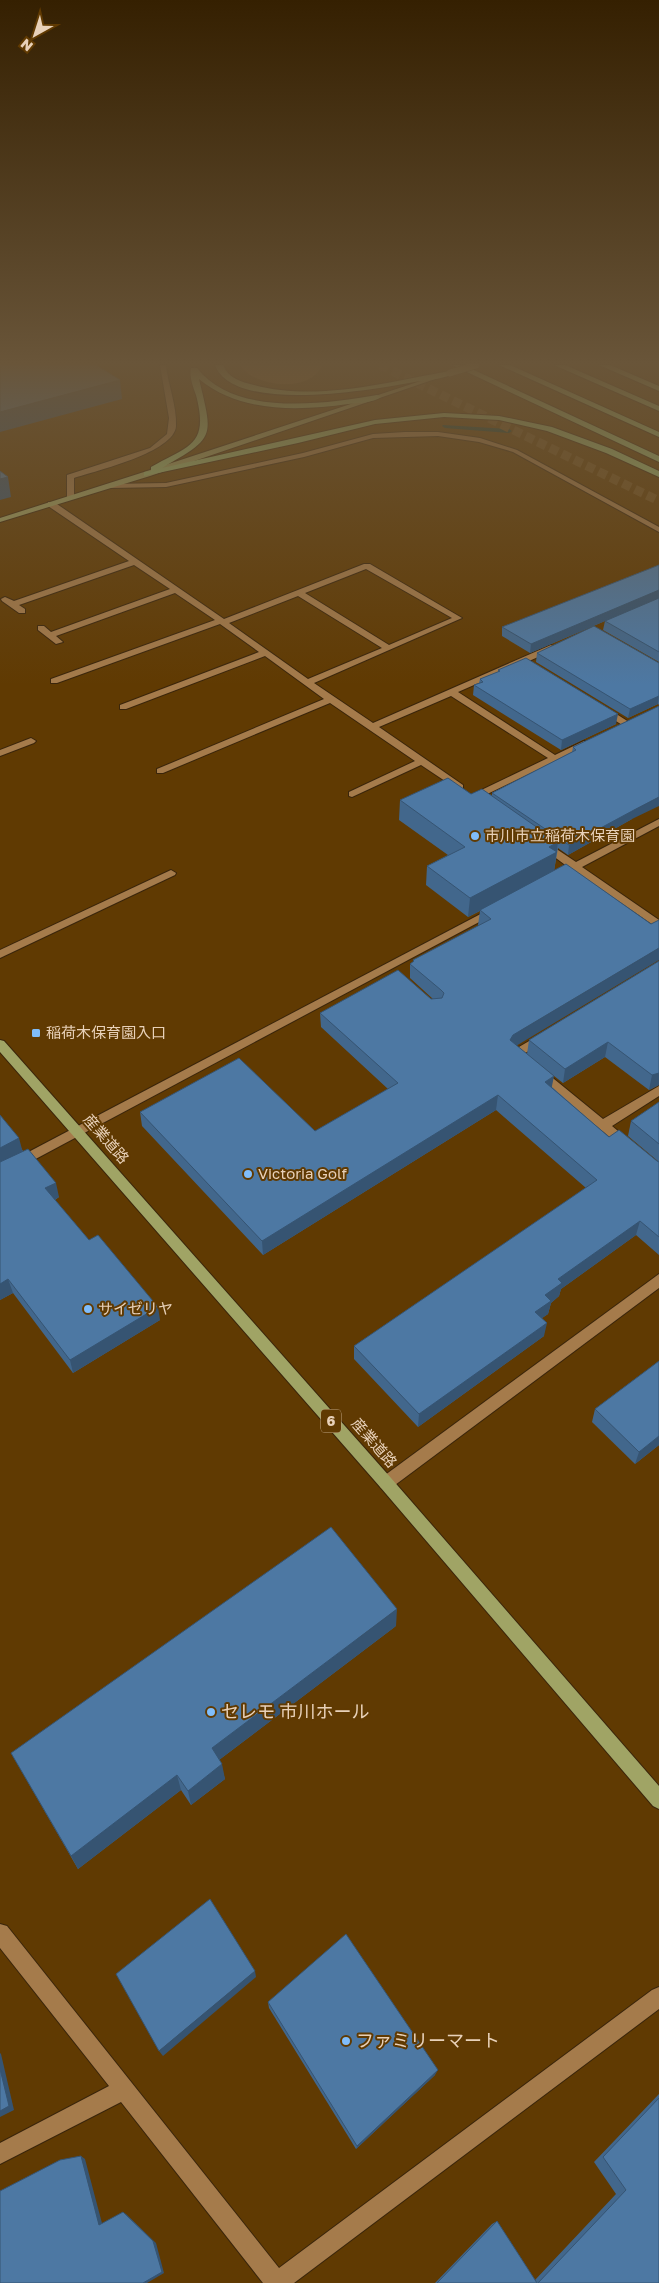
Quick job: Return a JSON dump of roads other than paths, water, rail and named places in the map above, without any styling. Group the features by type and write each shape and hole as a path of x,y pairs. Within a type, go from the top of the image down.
{"highway":[{"path":"147,474 151,472"},
{"path":"147,474 159,472"}],"main road":[{"path":"0,520 154,472"},
{"name":"産業道路","path":"0,1044 386,1483 659,1800"}],"street":[{"path":"70,498 70,477 86,472"},
{"path":"110,486 166,485 228,472"},
{"path":"552,472 659,530"},
{"path":"51,504 222,622 306,683 478,799 554,758 595,739"},
{"path":"14,604 135,562"},
{"path":"54,681 222,622 366,566 458,618 306,683"},
{"path":"50,636 176,590"},
{"path":"299,592 388,648"},
{"path":"5,599 22,611"},
{"path":"41,628 59,642"},
{"path":"372,727 451,692 528,663 558,645"},
{"path":"122,707 266,653"},
{"path":"451,692 554,758"},
{"path":"160,770 331,699"},
{"path":"596,704 627,724"},
{"path":"0,753 31,741"},
{"path":"352,794 422,761"},
{"path":"549,881 659,822"},
{"path":"536,840 659,925"},
{"path":"0,954 171,873"},
{"path":"0,1173 76,1131 391,971 507,904"},
{"path":"550,1033 516,1054 638,1154"},
{"path":"603,1125 659,1090"},
{"path":"386,1483 659,1280"},
{"path":"0,1933 277,2283 659,1997"},
{"path":"0,2154 124,2089"}],"tunnel":[{"path":"599,472 659,501"}],"place":[{"name":"市川市立稲荷木保育園","path":"475,836"},
{"name":"稲荷木保育園入口","path":"36,1033"},
{"name":"Victoria Golf","path":"248,1174"},
{"name":"サイゼリヤ","path":"88,1309"},
{"name":"セレモ 市川ホール","path":"211,1712"},
{"name":"ファミリーマート","path":"346,2041"}]}
